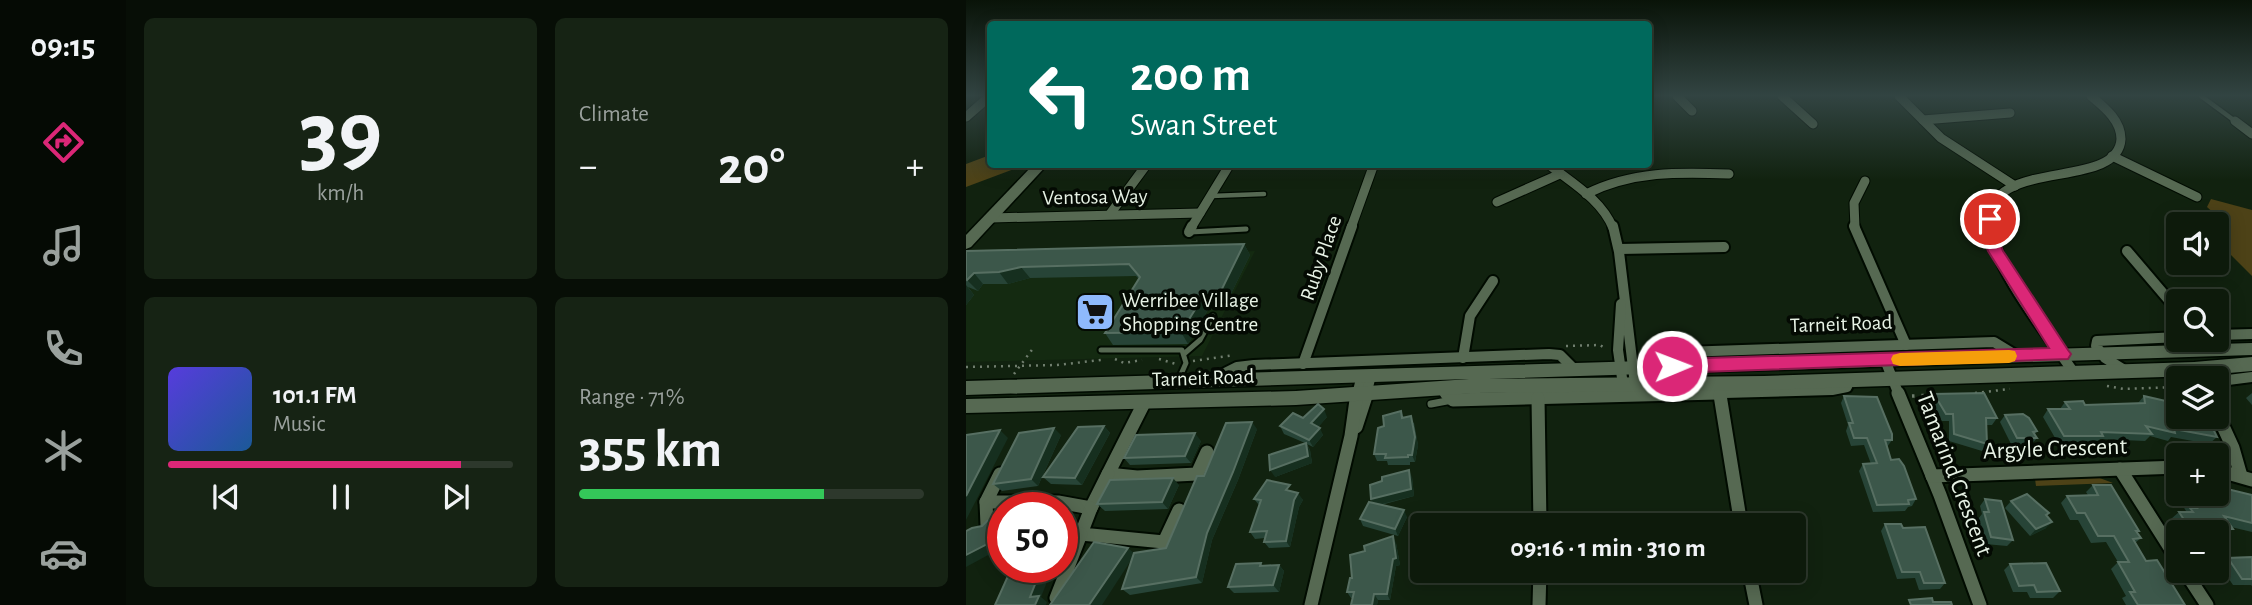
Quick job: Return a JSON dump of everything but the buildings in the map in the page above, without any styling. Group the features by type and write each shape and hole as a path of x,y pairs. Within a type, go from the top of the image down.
{"main road":[{"path":"966,244 1038,168"},
{"name":"Tarneit Road","path":"966,406 1447,394 1628,376 1672,366 2252,349"},
{"path":"1843,361 1849,380"},
{"name":"Tarneit Road","path":"966,388 1574,369 1688,383 1849,380 2194,369 2252,364"},
{"path":"1109,404 1122,382"},
{"path":"1065,405 1081,383"}],"street":[{"path":"1928,124 1951,145 2018,185"},
{"path":"2074,373 1992,242 1989,226 1993,206 2001,196 2018,185 2089,169 2112,156 2121,142 2118,124"},
{"path":"2112,156 2197,197"},
{"path":"1110,214 1144,168"},
{"path":"1189,232 1228,168"},
{"name":"Ruby Place","path":"1303,364 1373,168"},
{"path":"1552,168 1586,194 1611,222 1620,249 1622,290 1618,333 1628,376"},
{"path":"1586,194 1624,178 1649,173 1729,174"},
{"path":"1497,202 1559,174"},
{"path":"1865,181 1854,203 1854,226 1906,345"},
{"name":"Ventosa Way","path":"991,218 1200,213"},
{"path":"1620,249 1724,247"},
{"path":"2127,251 2166,297"},
{"path":"1463,358 1470,316 1493,281"},
{"path":"2229,335 2252,334"},
{"path":"2126,371 2100,353 2096,346 2100,340 2166,337"},
{"name":"Tarneit Road","path":"1672,366 1673,356 1682,352 1994,342 2017,356"},
{"name":"Tarneit Road","path":"1212,380 1241,366 1556,354 1574,369"},
{"name":"Tamarind Crescent","path":"1885,360 1980,605"},
{"path":"1672,366 1688,383"},
{"path":"1311,605 1366,375"},
{"path":"2229,380 2252,377"},
{"name":"Tarneit Road","path":"1447,394 1538,398 1720,395 1843,389 1849,384 1849,380"},
{"path":"1720,395 1739,513"},
{"path":"1538,398 1539,513"},
{"path":"1056,597 1091,508 1144,403"},
{"path":"2224,429 2247,478"},
{"path":"1108,474 1137,477 1197,474 1207,452"},
{"path":"987,525 986,502 1005,464"},
{"name":"Argyle Crescent","path":"1932,476 2166,467"},
{"path":"2120,469 2166,542"},
{"path":"2229,473 2247,478"},
{"path":"986,502 1058,502 1091,508"},
{"path":"1081,534 1164,542 1179,510"},
{"path":"1539,605 1540,583"},
{"path":"1752,583 1756,605"},
{"path":"2193,583 2207,605"}],"lane":[{"path":"1211,196 1264,194"},
{"path":"1189,232 1246,229"},
{"path":"1185,353 1200,340 1213,316"},
{"path":"1101,350 1174,348 1185,353"},
{"path":"1178,381 1186,363 1185,353"},
{"name":"Tarneit Road","path":"1228,363 1241,366"},
{"path":"1431,404 1447,394"}],"path":[{"path":"2098,385 2124,389 2166,387"},
{"path":"1973,393 2021,387"},
{"path":"1899,397 1938,395"}],"shaded area":[{"path":"987,156 987,168 1017,168 966,187 966,164"},
{"path":"2211,199 2252,210 2252,276 2229,253 2229,212 2212,212 2207,207"},
{"name":"Werribee Village Shopping Centre","path":"1255,251 1202,356 966,362 966,268 975,259"},
{"path":"2097,477 2113,483 2036,486 2035,479"}],"slow traffic":[{"path":"1900,359 2009,356"}],"place":[{"name":"Werribee Village Shopping Centre","path":"1095,312"}],"route":[{"path":"1672,366 2062,354 1995,251 1990,235 1990,219"}]}
